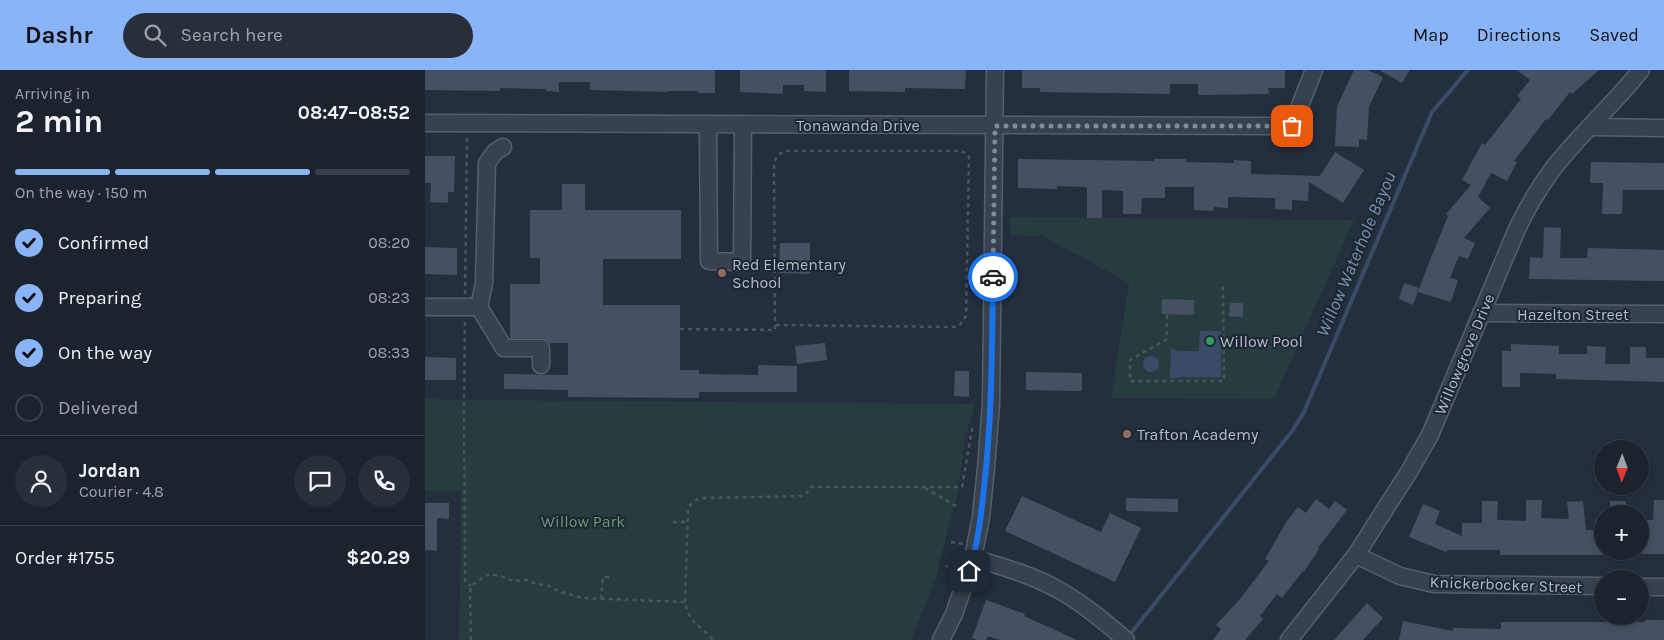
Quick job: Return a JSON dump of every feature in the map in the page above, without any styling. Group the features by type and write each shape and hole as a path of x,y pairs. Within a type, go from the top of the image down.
{"street":[{"path":"941,640 954,614 981,516 991,404 995,70"},
{"name":"Tonawanda Drive","path":"425,122 1292,126 1314,70"},
{"name":"Willowgrove Drive","path":"1289,640 1356,555 1430,435 1527,208 1553,169 1620,96 1641,70"},
{"path":"708,124 709,261 743,262 743,124"},
{"path":"1591,127 1664,128"},
{"path":"469,307 484,283 487,163 495,152 503,147"},
{"path":"425,307 469,307 504,348 541,348 541,365"},
{"name":"Hazelton Street","path":"1481,313 1664,314"},
{"path":"970,551 1035,578 1064,593 1126,640"},
{"name":"Knickerbocker Street","path":"1356,555 1399,576 1433,584 1594,586"},
{"path":"1649,586 1664,587"}],"path":[{"path":"467,122 469,307 464,414 465,581 471,586"},
{"path":"680,329 775,330 774,165 778,154 783,151 951,151 967,153 969,157 966,316 959,326 775,325"},
{"path":"1167,315 1167,339 1130,360 1130,381 1223,381 1223,287"},
{"path":"713,640 692,621 687,612 685,602 689,505 700,498 801,496 806,494 810,487 962,488 974,420"},
{"path":"923,487 958,507"},
{"path":"673,522 688,522"},
{"path":"951,542 970,551"},
{"path":"471,640 471,586 486,575 498,575 513,581 528,580 536,584 547,585 572,596 583,598 685,602"},
{"path":"601,599 603,577 613,577"}],"green space":[{"name":"Willow Pool","path":"1010,217 1354,220 1274,399 1111,398 1129,283 1043,236 1010,235"},
{"name":"Willow Park","path":"425,399 975,404 965,439 957,495 936,577 911,640 459,640 461,491 425,491"}],"water":[{"path":"1200,331 1221,331 1221,377 1179,377 1170,379 1171,349 1199,351"},
{"path":"1151,356 1159,364 1151,372 1143,364"}],"building":[{"path":"425,70 715,70 715,93 698,93 698,91 590,90 590,82 559,82 559,92 546,91 546,89 500,88 500,91 425,90"},
{"path":"740,70 826,70 826,92 804,91 804,85 783,85 783,94 740,92"},
{"path":"849,70 966,70 965,89 905,88 905,92 849,91"},
{"path":"1022,70 1285,70 1285,88 1268,88 1269,94 1198,95 1198,84 1170,84 1170,94 1040,92 1040,88 1022,88"},
{"path":"1354,70 1367,70 1383,77 1369,107 1367,140 1359,139 1359,147 1335,146 1337,106"},
{"path":"1379,70 1410,70 1402,83"},
{"path":"1517,70 1599,70 1572,94 1570,92 1548,120 1546,119 1514,161 1517,162 1507,181 1491,173 1478,197 1490,208 1464,238 1475,243 1468,259 1459,256 1450,278 1458,280 1451,302 1418,292 1448,216 1446,214 1471,185 1462,180 1482,143 1485,145 1521,99 1517,96 1530,80"},
{"path":"1335,152 1364,170 1343,203 1309,182 1308,201 1292,200 1292,210 1275,209 1275,198 1228,197 1228,208 1214,207 1213,211 1194,210 1194,187 1165,187 1165,198 1142,198 1141,214 1123,214 1123,191 1102,190 1102,218 1087,218 1087,187 1057,186 1057,189 1018,188 1018,159 1154,161 1154,159 1186,159 1186,162 1234,163 1234,160 1251,161 1251,174 1320,176"},
{"path":"425,156 455,156 454,192 448,192 448,203 430,202 431,183 425,183"},
{"path":"1591,162 1664,163 1664,190 1623,190 1622,214 1602,214 1603,183 1590,183"},
{"path":"562,184 585,184 585,210 681,210 681,259 603,259 603,305 680,305 680,370 699,370 699,374 758,375 758,365 797,366 797,392 699,392 699,398 568,397 568,390 504,389 504,374 568,375 568,343 550,343 541,338 510,338 510,284 540,284 540,258 530,258 530,210 562,210"},
{"path":"1544,227 1561,228 1560,258 1587,258 1588,248 1664,250 1664,281 1529,279 1530,257 1543,258"},
{"path":"780,243 810,243 810,274 779,273"},
{"path":"425,247 457,248 457,275 425,274"},
{"path":"1404,283 1419,288 1413,305 1399,299"},
{"path":"1162,299 1194,300 1194,315 1162,314"},
{"path":"1230,303 1243,303 1243,317 1229,316"},
{"path":"825,343 827,360 797,364 795,346"},
{"path":"1511,344 1559,346 1559,354 1587,354 1587,346 1606,347 1605,364 1630,364 1630,347 1646,347 1646,358 1664,358 1664,382 1556,379 1556,374 1520,373 1520,387 1502,387 1502,351 1511,351"},
{"path":"425,357 456,358 456,380 425,380"},
{"path":"955,371 969,371 969,397 954,396"},
{"path":"1026,372 1082,373 1082,391 1026,390"},
{"path":"1022,496 1101,532 1110,513 1141,528 1115,582 1005,531"},
{"path":"1126,498 1178,499 1178,512 1126,511"},
{"path":"1316,499 1329,509 1335,501 1347,510 1318,548 1304,572 1282,598 1277,594 1260,616 1263,619 1245,640 1213,640 1221,629 1216,625 1240,599 1269,561 1265,559 1287,521 1298,507 1306,513"},
{"path":"1526,500 1542,500 1541,518 1569,519 1567,502 1583,501 1586,530 1594,530 1594,555 1500,555 1500,550 1447,550 1446,552 1409,537 1423,504 1440,511 1435,524 1462,536 1462,523 1482,523 1482,501 1498,501 1497,520 1526,521"},
{"path":"1654,500 1664,500 1664,554 1649,554 1649,520 1653,520"},
{"path":"1610,501 1626,501 1626,505 1610,505"},
{"path":"425,503 449,503 449,519 437,518 437,551 425,550"},
{"path":"986,600 1025,614 1024,616 1077,640 1000,640 988,636 986,640 972,638"},
{"path":"1367,603 1383,618 1363,640 1334,640"},
{"path":"1649,620 1664,620 1664,640 1399,640 1403,621 1453,631 1453,628 1501,629 1501,622 1594,622 1594,625 1649,625"}],"waterway":[{"name":"Willow Waterhole Bayou","path":"1128,637 1293,430 1304,412 1432,112 1468,70"}],"way so far":[{"path":"993,277 995,126 1292,126"}],"place":[{"name":"Red Elementary School","path":"722,273"},
{"name":"Willow Pool","path":"1210,341"},
{"name":"Trafton Academy","path":"1127,434"}],"route":[{"path":"969,571 976,546 987,468 991,404 993,277"}]}
